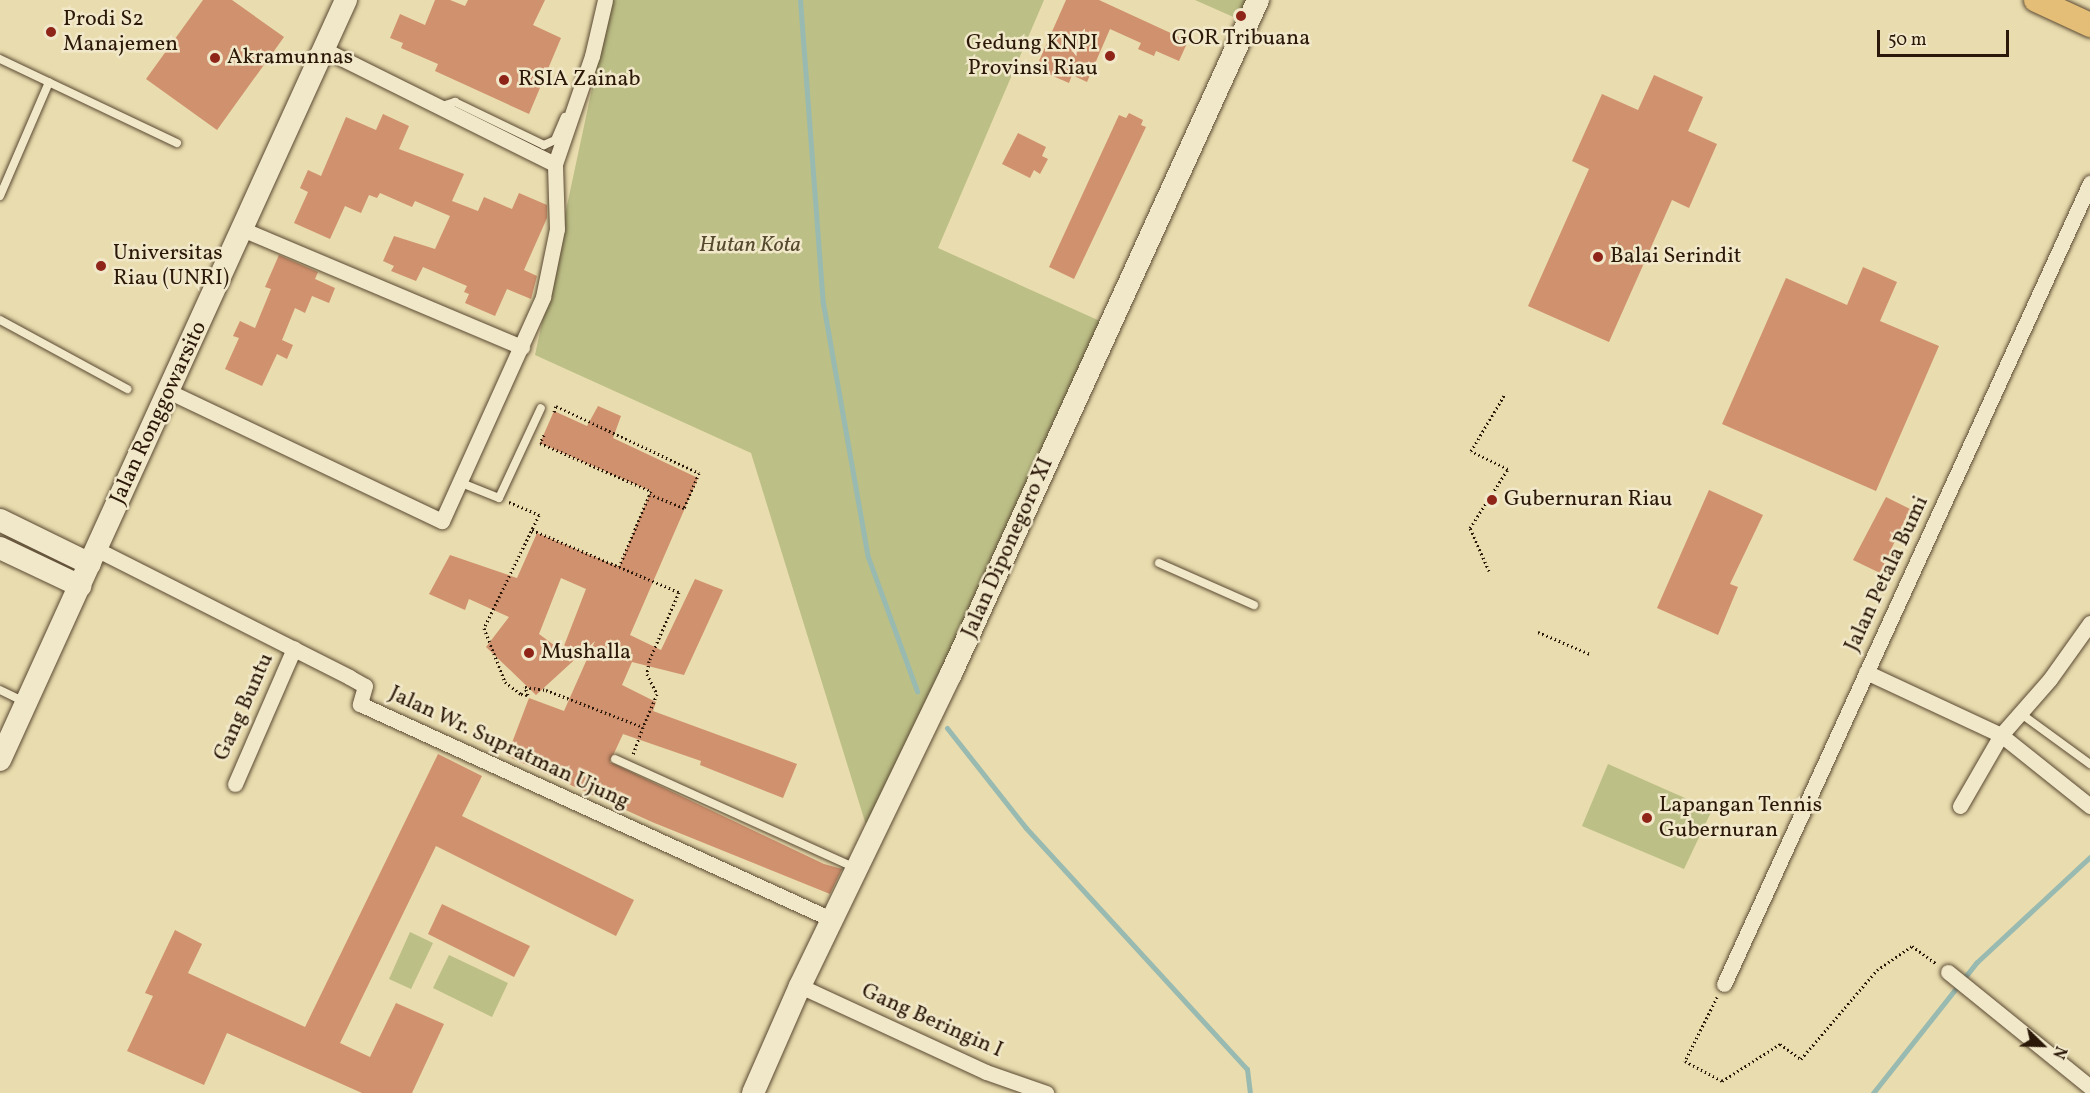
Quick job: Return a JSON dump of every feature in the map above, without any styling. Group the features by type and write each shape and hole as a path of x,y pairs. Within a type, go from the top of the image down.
{"main road":[{"path":"2036,0 2090,25"}],"street":[{"name":"Jalan Ronggowarsito","path":"0,760 170,392 346,0"},
{"path":"170,392 442,521 543,297 557,229 555,164 573,112 605,0"},
{"name":"Jalan Diponegoro XI","path":"753,1093 800,986 951,674 1258,0"},
{"path":"323,50 555,164"},
{"name":"Jalan Petala Bumi","path":"1724,984 2090,183"},
{"path":"242,229 522,347"},
{"path":"0,520 93,556"},
{"path":"0,548 80,586"},
{"name":"Jalan Wr. Supratman Ujung","path":"93,556 294,648 365,686 360,704 368,708 833,920"},
{"path":"1960,806 2001,735 2090,623"},
{"name":"Gang Buntu","path":"235,784 294,648"},
{"path":"1866,672 2001,735 2090,806"},
{"path":"1948,972 2090,1087"},
{"name":"Gang Beringin I","path":"800,986 986,1072 1046,1093"}],"lane":[{"path":"0,59 177,143"},
{"path":"0,196 49,82"},
{"path":"441,107 455,102 544,145 555,140 562,119 573,112"},
{"path":"0,320 127,389"},
{"path":"459,482 499,498 541,408"},
{"path":"1159,563 1254,605"},
{"path":"0,690 27,703"},
{"path":"2020,713 2090,764"},
{"path":"615,759 856,868"}],"path":[{"path":"1489,571 1470,528 1508,469 1471,451 1505,394"},
{"path":"545,433 540,443 684,508 699,473 556,406 550,422"},
{"path":"619,567 650,494"},
{"path":"499,498 539,515 484,628 505,682 521,694 528,694 525,687 546,690 644,727"},
{"path":"532,530 679,592 649,661 647,674 657,694 628,766"},
{"path":"1538,632 1590,654"},
{"path":"1724,984 1685,1061 1722,1081 1780,1044 1801,1059 1877,970 1912,946 1948,972"}],"green space":[{"name":"Hutan Kota","path":"611,0 1044,0 938,248 1111,326 870,838 751,453 535,355"},
{"name":"GOR Tribuana","path":"1195,0 1257,0 1247,23"},
{"name":"Lapangan Tennis Gubernuran","path":"1608,764 1712,810 1684,869 1582,826"},
{"path":"410,932 433,943 411,989 389,979"},
{"path":"449,955 508,983 492,1017 433,988"}],"building":[{"name":"Akramunnas","path":"203,0 232,0 284,37 217,130 146,79"},
{"path":"435,0 450,0 465,6 468,0 545,0 533,25 561,38 529,114 435,71 438,64 401,48 403,43 390,38 400,14 425,25"},
{"path":"1066,0 1099,0 1188,41 1179,61 1156,51 1154,56 1138,49 1141,43 1110,29 1087,82 1072,75 1069,83 1046,73 1049,65 1039,61"},
{"name":"Balai Serindit","path":"1654,75 1703,97 1688,131 1717,144 1689,208 1672,200 1609,342 1528,306 1589,169 1572,161 1602,94 1638,110"},
{"path":"1129,113 1143,120 1141,125 1146,127 1074,279 1049,267 1119,115 1126,118"},
{"path":"383,114 409,126 399,149 464,174 452,201 478,211 484,197 512,209 519,193 547,205 547,218 524,270 537,276 531,299 507,289 495,316 465,303 469,294 464,292 467,286 423,267 416,281 391,271 394,266 383,261 394,236 435,249 450,216 415,201 412,207 380,193 377,198 369,195 361,213 345,206 330,239 294,223 308,192 300,188 308,170 321,176 346,117 376,130"},
{"path":"1018,133 1046,147 1042,156 1048,159 1040,174 1034,170 1030,178 1002,164"},
{"path":"279,255 318,272 315,279 335,288 329,303 312,296 305,313 295,308 282,340 293,345 287,359 277,354 262,386 225,369 239,338 233,336 240,321 255,328 271,289 265,287"},
{"path":"1863,267 1897,282 1880,321 1939,346 1876,491 1722,424 1786,278 1847,305"},
{"path":"598,406 621,416 613,438 698,478 630,635 661,650 695,579 723,590 684,675 632,662 622,685 656,702 653,711 797,764 783,798 700,765 701,761 623,734 610,762 824,864 842,869 830,894 652,822 507,756 529,698 564,711 595,641 536,695 486,647 509,617 469,599 465,610 429,594 450,555 517,578 537,533 619,567 651,491 540,443 554,411 587,426","holes":["561,578 586,589 562,651 539,634"]},
{"path":"1709,490 1763,515 1730,584 1738,587 1718,635 1657,608"},
{"path":"1886,497 1910,509 1880,573 1853,560"},
{"path":"438,754 482,776 462,816 634,900 616,936 436,846 340,1043 370,1057 396,1003 444,1024 412,1093 362,1093 227,1033 204,1085 127,1051 153,996 145,993 175,930 202,944 188,973 305,1027"},
{"path":"442,904 530,946 514,977 428,934"}],"waterway":[{"path":"800,0 823,303 868,557 917,691"},
{"path":"947,728 1026,828 1247,1069 1250,1093"},
{"path":"1873,1093 1977,962 2090,857"}],"place":[{"name":"GOR Tribuana","path":"1241,16"},
{"name":"Prodi S2 Manajemen","path":"51,32"},
{"name":"Gedung KNPI Provinsi Riau","path":"1110,56"},
{"name":"Akramunnas","path":"215,58"},
{"name":"RSIA Zainab","path":"504,80"},
{"name":"Balai Serindit","path":"1598,257"},
{"name":"Universitas Riau (UNRI)","path":"101,266"},
{"name":"Gubernuran Riau","path":"1492,500"},
{"name":"Mushalla","path":"529,653"},
{"name":"Lapangan Tennis Gubernuran","path":"1647,818"}]}
